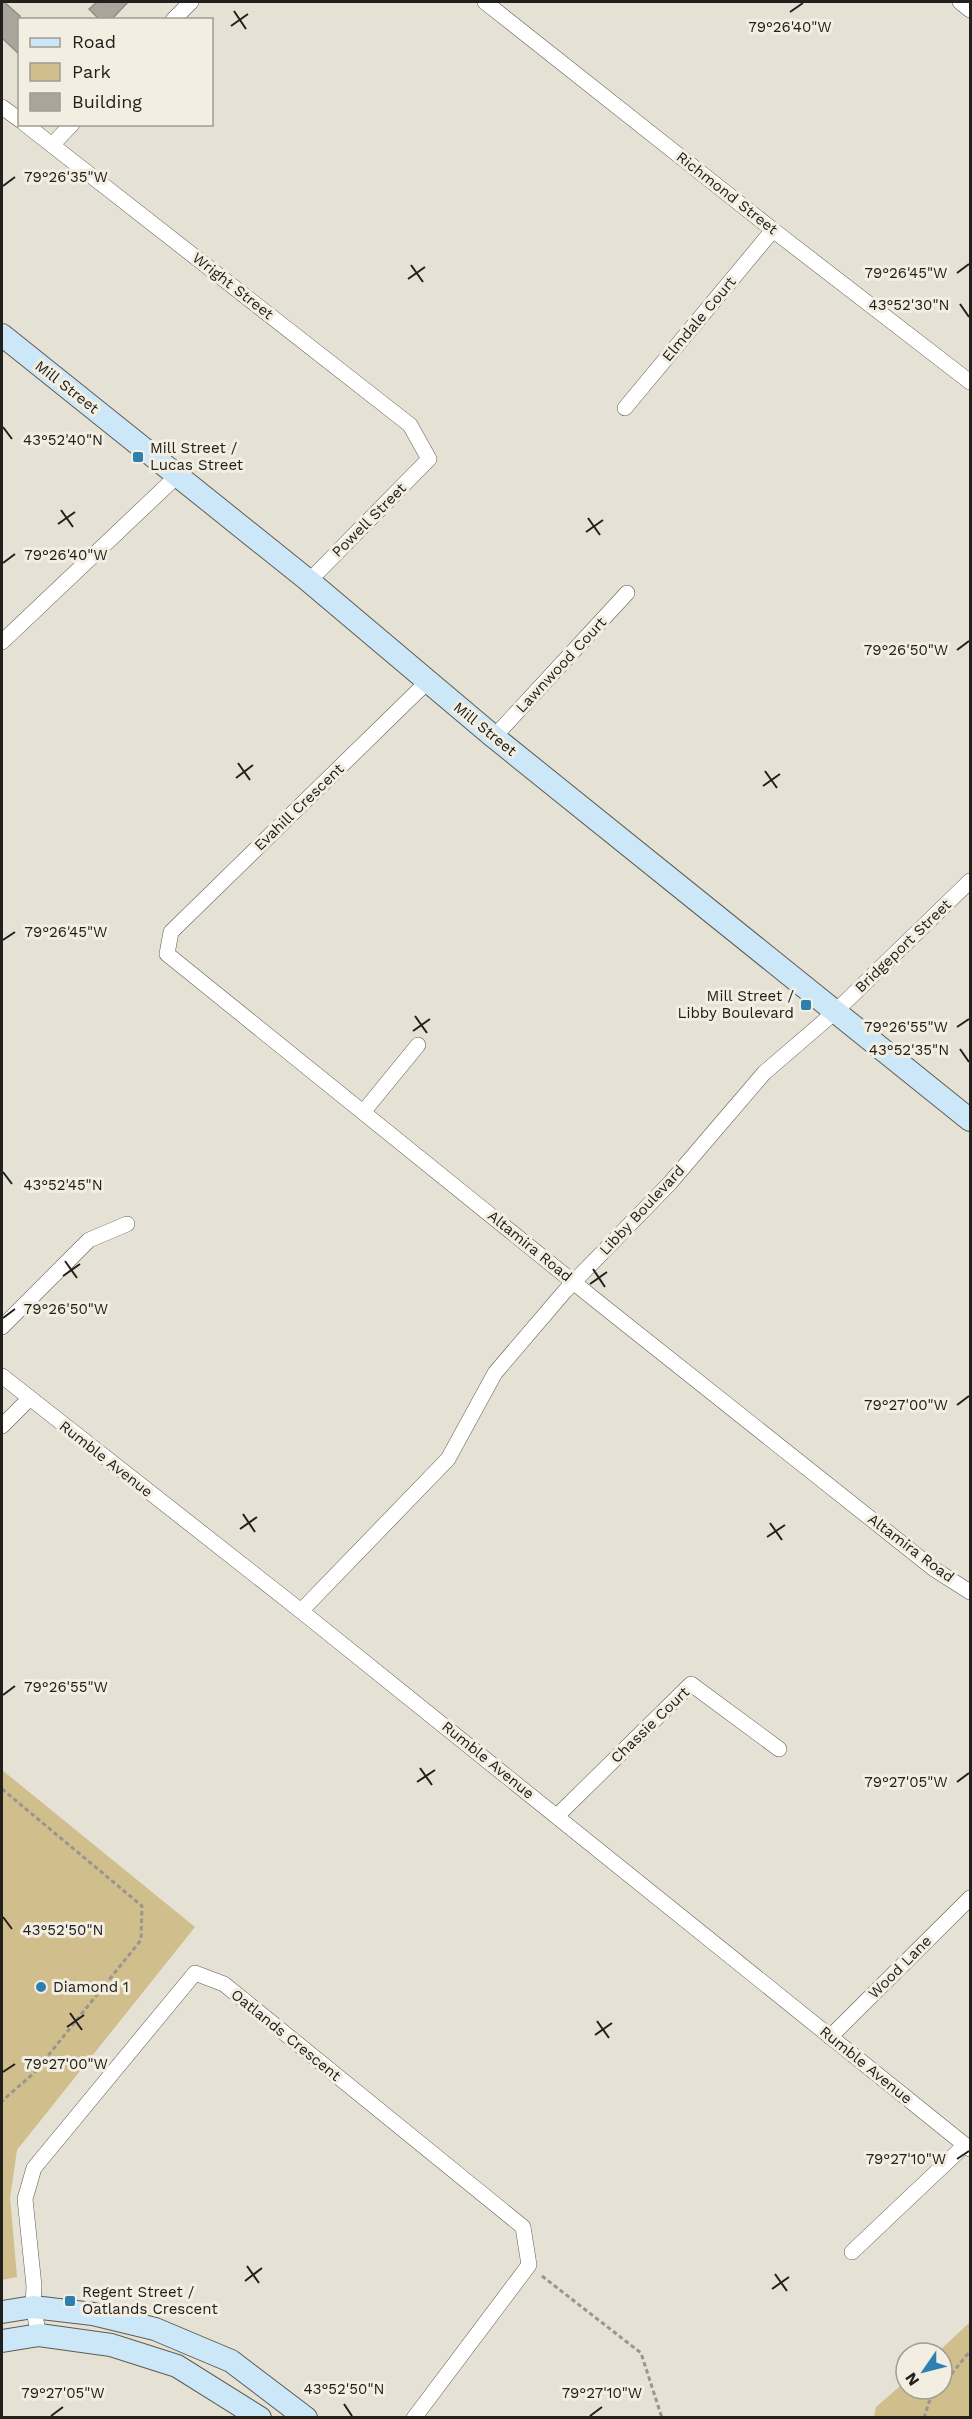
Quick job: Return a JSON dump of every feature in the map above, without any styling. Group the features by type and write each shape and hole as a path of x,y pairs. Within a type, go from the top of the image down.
{"street":[{"path":"175,18 191,2"},
{"name":"Richmond Street","path":"485,2 773,230 970,382"},
{"path":"960,2 970,10"},
{"path":"2,107 18,119"},
{"name":"Wright Street","path":"27,126 410,425 429,459"},
{"path":"52,146 70,126"},
{"name":"Elmdale Court","path":"625,408 773,230"},
{"name":"Mill Street","path":"2,335 309,581 494,737 970,1120"},
{"name":"Powell Street","path":"309,581 429,459"},
{"path":"2,642 178,476"},
{"name":"Lawnwood Court","path":"494,737 627,593"},
{"name":"Evahill Crescent","path":"171,932 427,682"},
{"name":"Bridgeport Street","path":"836,1011 970,881"},
{"name":"Altamira Road","path":"171,932 166,954 934,1569 970,1592"},
{"name":"Libby Boulevard","path":"301,1611 448,1459 495,1373 573,1282 670,1183 764,1073 836,1011"},
{"path":"364,1111 418,1045"},
{"path":"2,1327 88,1240 127,1224"},
{"name":"Rumble Avenue","path":"2,1376 301,1611 968,2147"},
{"path":"2,1426 30,1398"},
{"name":"Chassie Court","path":"557,1816 692,1684 778,1749"},
{"name":"Wood Lane","path":"830,2037 968,1904"},
{"name":"Oatlands Crescent","path":"39,2335 33,2307 34,2286 25,2199 33,2168 195,1973 224,1984 523,2227 529,2265"},
{"path":"852,2252 968,2147"},
{"path":"414,2418 529,2265"},
{"path":"2,2312 33,2307 93,2314 155,2329 231,2361 306,2418"},
{"path":"2,2341 39,2335 111,2345 177,2366 260,2418"}],"path":[{"path":"2,1790 142,1906 141,1940 34,2073 2,2101"},
{"path":"529,2265 641,2354 662,2418"},
{"path":"954,2371 970,2351"},
{"path":"924,2418 930,2401"}],"green space":[{"path":"2,1770 195,1927 17,2150 10,2198 17,2277 2,2280"},
{"path":"970,2322 970,2417 874,2417 876,2407 894,2391 894,2401 954,2401 954,2341 950,2341"}],"building":[{"path":"2,2 4,2 20,16 18,18 18,53 2,38"},
{"path":"97,2 128,2 113,18 98,18 89,9"}],"place":[{"name":"Mill Street / Lucas Street","path":"138,457"},
{"name":"Mill Street / Libby Boulevard","path":"806,1005"},
{"name":"Diamond 1","path":"41,1987"},
{"name":"Regent Street / Oatlands Crescent","path":"70,2301"}]}
